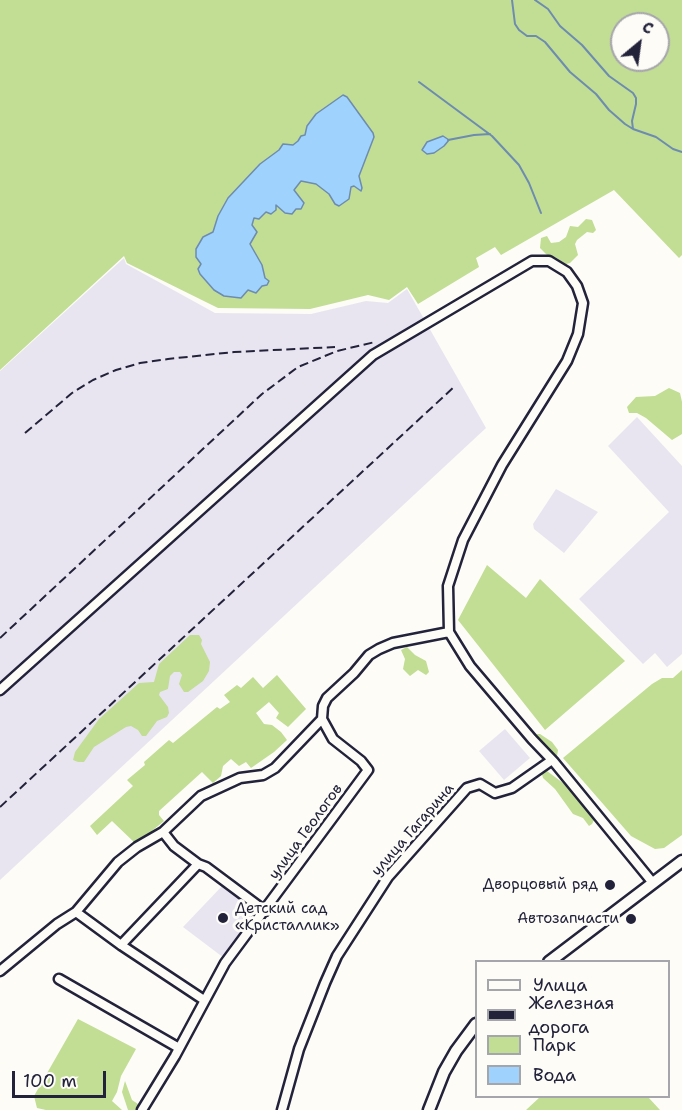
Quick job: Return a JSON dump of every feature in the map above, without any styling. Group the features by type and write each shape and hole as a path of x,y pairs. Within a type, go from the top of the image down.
{"main road":[{"path":"552,960 682,861"},
{"path":"429,1110 444,1072 456,1051 475,1027"}],"street":[{"path":"0,690 373,355 532,261 549,261 567,272 577,286 583,303 578,334 567,361 502,465 464,540 448,586 449,632 470,666 552,760 653,883"},
{"path":"0,971 57,924 76,912 118,862 137,847 163,832 201,796 240,778 263,775 275,768 322,719 323,706 327,698 354,673 369,655 393,643 449,632"},
{"name":"улица Геологов","path":"142,1110 225,963 368,770 361,761 333,739 322,719"},
{"name":"улица Гагарина","path":"282,1110 299,1049 337,956 388,877 467,788 480,784 495,793 512,788 552,760"},
{"path":"163,832 174,846 265,911"},
{"path":"121,945 198,864"},
{"path":"76,912 204,1000"},
{"path":"59,979 179,1048"}],"shaded area":[{"path":"124,258 126,264 215,313 311,314 366,301 388,303 407,289 486,428 0,880 0,371"},
{"path":"637,417 682,466 682,654 667,667 655,653 643,664 579,599 669,512 608,446"},
{"path":"556,489 598,512 564,553 534,529 533,524"},
{"path":"505,729 530,758 504,780 479,751"},
{"name":"Детский сад «Кристаллик»","path":"224,884 261,910 224,958 183,927"}],"green space":[{"path":"0,0 682,0 682,255 679,258 614,190 501,255 495,247 476,258 479,267 418,304 407,287 389,300 368,295 310,309 218,308 127,263 124,256 0,370"},
{"path":"586,219 592,220 596,230 593,233 587,232 577,240 575,244 578,255 570,263 566,264 555,257 548,256 540,248 541,238 547,236 551,243 559,242 566,237 570,226 578,227"},
{"path":"669,388 680,393 682,402 682,434 672,440 646,418 637,413 629,413 627,407 636,397 655,396"},
{"path":"487,565 526,598 540,579 625,661 545,730 458,620"},
{"path":"190,635 199,635 210,662 209,671 203,681 188,692 184,692 179,684 182,675 180,672 174,672 170,676 168,689 160,692 159,695 168,707 169,713 167,717 157,721 146,736 142,736 131,726 126,727 94,747 84,762 73,760 75,752 99,719 139,683 154,682 159,664"},
{"path":"407,647 426,661 429,672 426,675 418,670 410,676 403,669 405,659 401,650"},
{"path":"682,670 682,835 664,848 655,849 631,836 563,758 652,684 662,678 673,678"},
{"path":"277,675 306,709 288,727 276,718 279,713 269,702 256,713 264,724 272,725 287,740 274,752 251,768 246,762 239,766 231,759 223,766 221,776 213,783 202,772 159,811 164,821 136,844 112,821 97,835 90,826 133,786 127,780 145,765 144,762 169,740 173,743 217,707 220,709 230,702 224,695 237,685 241,688 253,677 263,688"},
{"path":"536,734 552,742 558,750 557,756 555,757 535,737"},
{"path":"547,771 563,783 593,815 595,818 592,824 589,826 583,818 573,814 555,789 543,778 542,774"},
{"path":"78,1019 136,1049 121,1076 112,1101 122,1110 37,1108 34,1096"},
{"path":"125,1081 132,1100 141,1106 138,1110 128,1110 122,1092"},
{"path":"539,1098 649,1098 660,1110 526,1110"}],"water":[{"path":"343,95 347,97 374,137 359,176 361,191 354,186 351,187 349,199 339,206 316,184 301,181 294,190 304,203 301,209 296,209 292,214 285,213 276,205 276,210 271,214 266,212 259,219 254,218 252,225 257,232 250,244 262,265 265,278 269,281 267,285 262,286 256,293 248,290 241,298 224,296 214,290 200,274 198,269 201,264 196,257 196,249 203,237 213,232 218,216 228,198 260,164 279,150 283,144 293,145 305,135 307,126 316,114"},
{"path":"443,136 449,140 434,153 427,154 422,150 427,142"}],"waterway":[{"path":"512,0 515,24 519,30 527,36 536,36 545,42 570,72 596,94 625,124 656,137 673,149 682,152"},
{"path":"535,0 548,9 560,26 582,45 609,76 633,93 636,98 633,129"},
{"path":"419,82 492,136 519,165 541,213"},
{"path":"448,140 490,134"}],"railway":[{"path":"0,638 262,394 298,367 337,351 375,342"},
{"path":"25,433 72,393 93,380 140,363 234,352 335,347"},
{"path":"0,807 454,387"}],"place":[{"name":"Дворцовый ряд","path":"610,885"},
{"name":"Детский сад «Кристаллик»","path":"223,918"},
{"name":"Автозапчасти","path":"631,919"}]}
